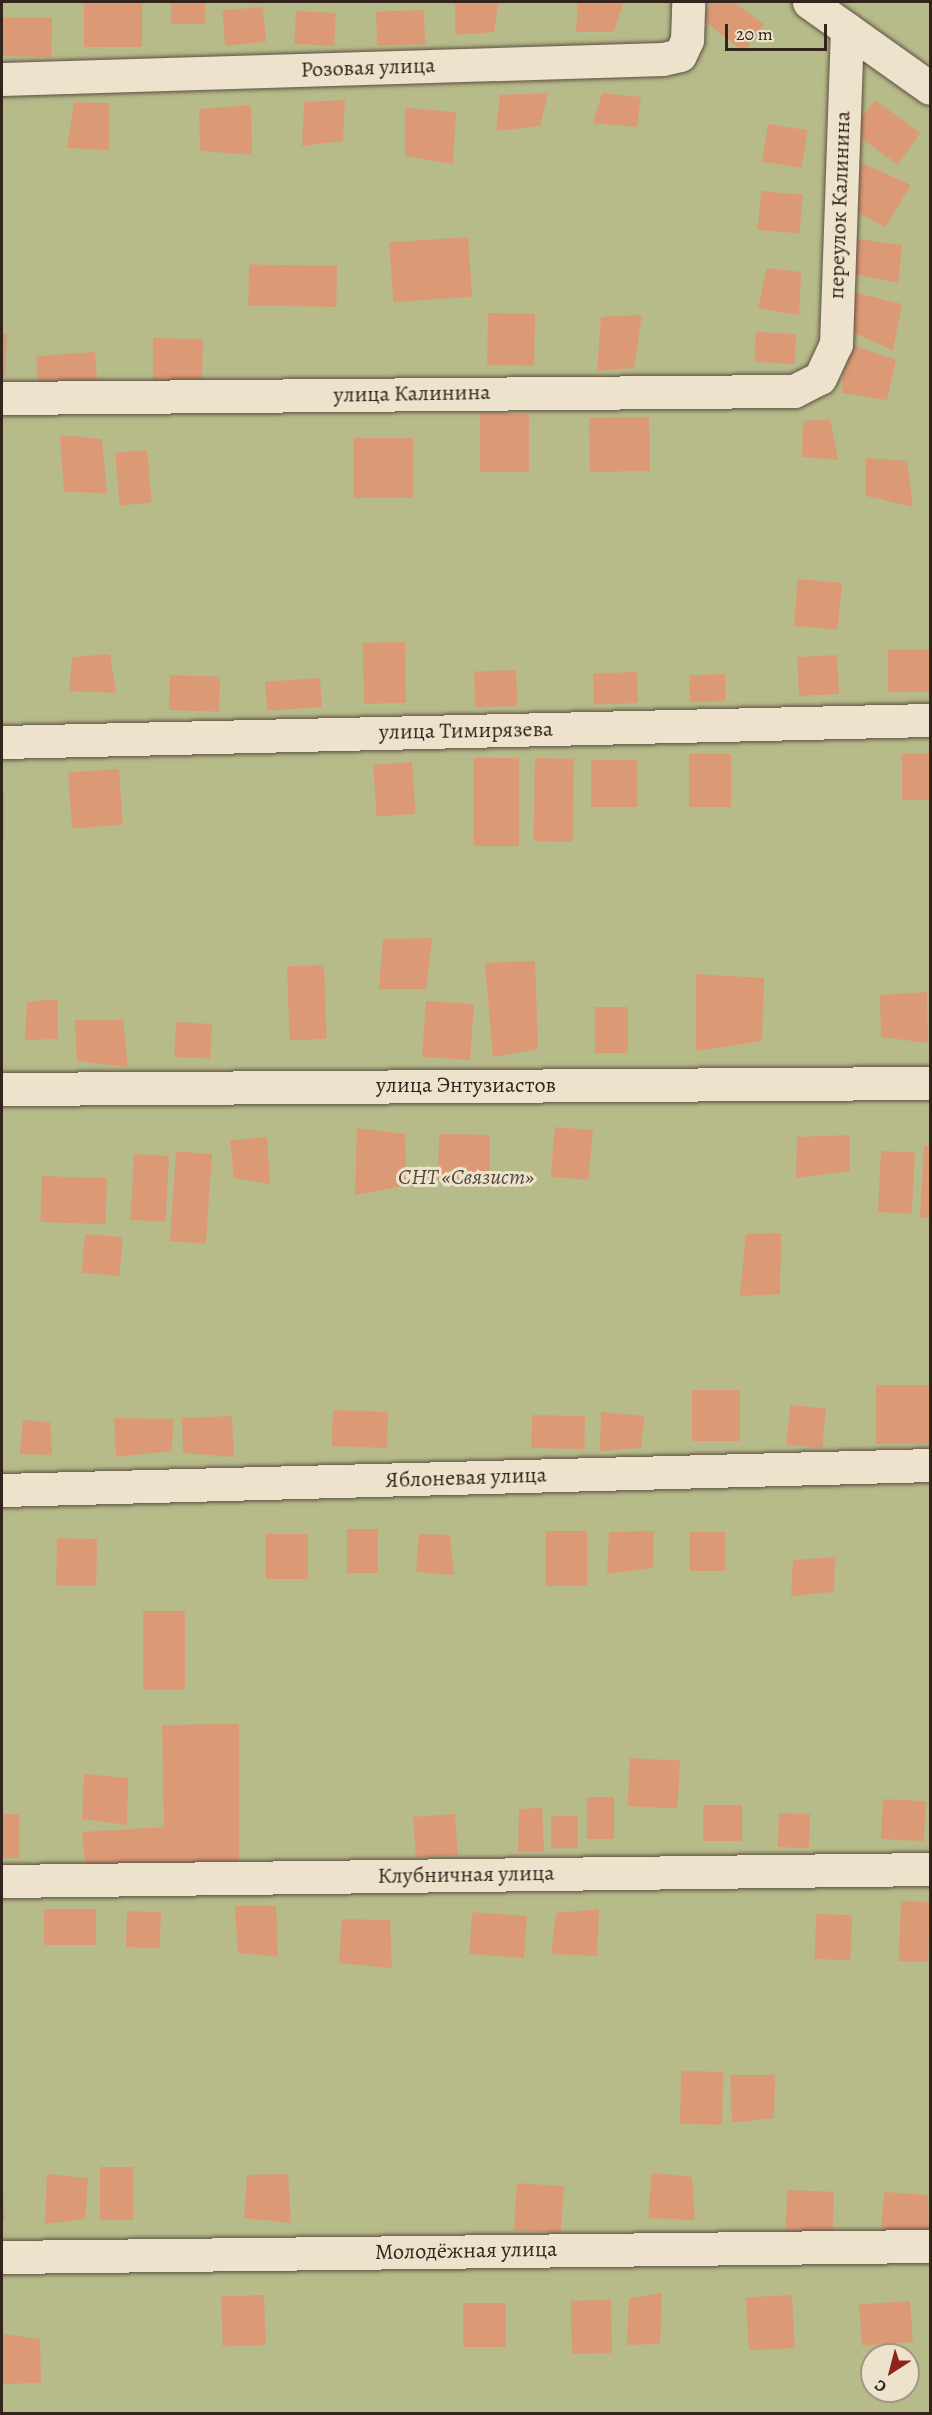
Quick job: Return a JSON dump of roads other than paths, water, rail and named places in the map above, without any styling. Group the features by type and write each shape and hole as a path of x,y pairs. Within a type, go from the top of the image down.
{"street":[{"name":"Розовая улица","path":"2,79 663,59 680,55 687,40 688,2"},
{"path":"809,2 930,88"},
{"name":"переулок Калинина","path":"820,378 836,344 847,29"},
{"name":"улица Калинина","path":"2,398 794,391 820,378"},
{"name":"улица Тимирязева","path":"2,742 930,720"},
{"name":"улица Энтузиастов","path":"2,1089 930,1083"},
{"name":"Яблоневая улица","path":"2,1490 930,1465"},
{"name":"Клубничная улица","path":"2,1881 930,1869"},
{"name":"Молодёжная улица","path":"2,2257 930,2246"}],"park label":[{"name":"СНТ «Связист»","path":"466,1178"}]}
